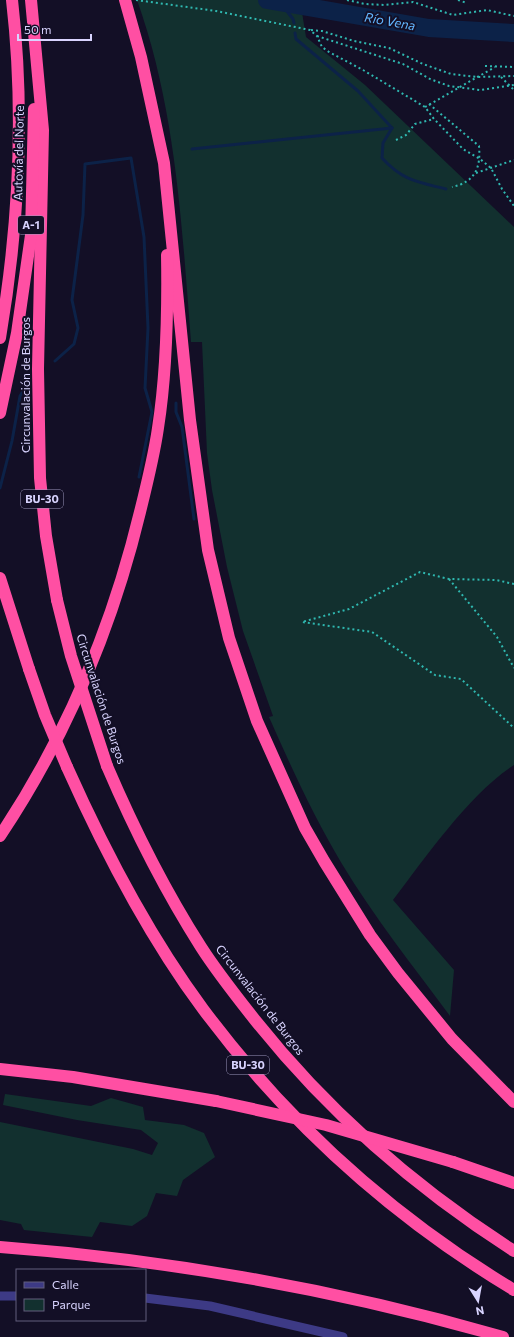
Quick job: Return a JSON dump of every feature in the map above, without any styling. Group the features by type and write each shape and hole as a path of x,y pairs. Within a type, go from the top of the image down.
{"highway":[{"name":"Autovía del Norte","path":"0,338 12,256 17,199 19,134 16,36 12,0"},
{"name":"Circunvalación de Burgos","path":"31,0 43,130 38,369 40,478 46,536 57,600 71,656 107,766 154,867 187,924 225,983 283,1056 324,1100 374,1147 441,1202 514,1251"},
{"path":"125,0 141,57 164,163 168,190 190,420 208,550 229,638 257,720 306,828 324,862 370,934 398,973 452,1039 514,1102"},
{"name":"Autovía del Norte","path":"0,413 17,334 31,235 34,35"},
{"path":"0,836 40,772 76,701 91,667 116,601 148,483 158,428 165,364 168,307 166,240 156,126"},
{"name":"BU-30","path":"0,578 45,715 67,768 108,854 158,941 202,1008 272,1093 342,1165 458,1256 514,1290"},
{"path":"0,1069 72,1077 216,1101 326,1126 453,1162 514,1182"},
{"path":"0,1247 87,1256 250,1279 428,1315 503,1337"}],"street":[{"path":"0,1296 16,1296"},
{"path":"146,1298 210,1306 343,1337"}],"path":[{"path":"136,0 216,10 310,30 322,31 354,41 389,48 436,69 452,74 477,77 514,76"},
{"path":"347,0 365,4 384,5 413,2 417,0"},
{"path":"458,0 467,3"},
{"path":"413,2 453,15 487,10 514,16"},
{"path":"310,30 317,36 403,64 430,79 459,88 480,90 514,85"},
{"path":"317,36 322,47 329,52 425,107 434,119 463,149 492,168 502,189 514,206"},
{"path":"485,66 514,67"},
{"path":"425,107 495,67"},
{"path":"501,77 514,90"},
{"path":"429,104 479,146 480,159 476,173"},
{"path":"396,140 406,135 415,124 434,119"},
{"path":"452,187 461,185 476,173 514,160"},
{"path":"514,584 496,580 449,579 420,572 349,609 302,622 372,632 435,675 460,679 514,728"},
{"path":"449,579 497,637 514,668"}],"green space":[{"path":"137,0 300,0 306,37 365,85 514,227 514,765 497,777 465,809 449,827 393,900 454,970 450,1016 380,922 354,884 303,792 269,717 273,716 243,631 227,567 212,490 207,453 202,342 191,342 180,212 169,126 161,83"},
{"path":"5,1094 91,1106 111,1098 143,1107 145,1120 184,1125 204,1133 215,1157 183,1180 177,1196 156,1193 147,1216 132,1226 100,1222 92,1237 24,1230 21,1224 0,1220 0,1122 133,1149 152,1155 158,1143 141,1130 77,1120 3,1105"}],"waterway":[{"name":"Río Vena","path":"267,0 429,28 514,33"},
{"path":"280,2 293,19 294,23"},
{"path":"295,33 296,39 358,91 392,128"},
{"path":"392,128 383,143 382,158 397,172 411,180 446,189"},
{"path":"192,149 392,128"},
{"path":"55,361 74,344 78,328 72,300 83,215 85,164 131,158 144,237 148,328 145,388 152,412 139,477"},
{"path":"0,488 12,441 20,396 25,388"},
{"path":"176,403 176,412 182,427 194,519"}]}
